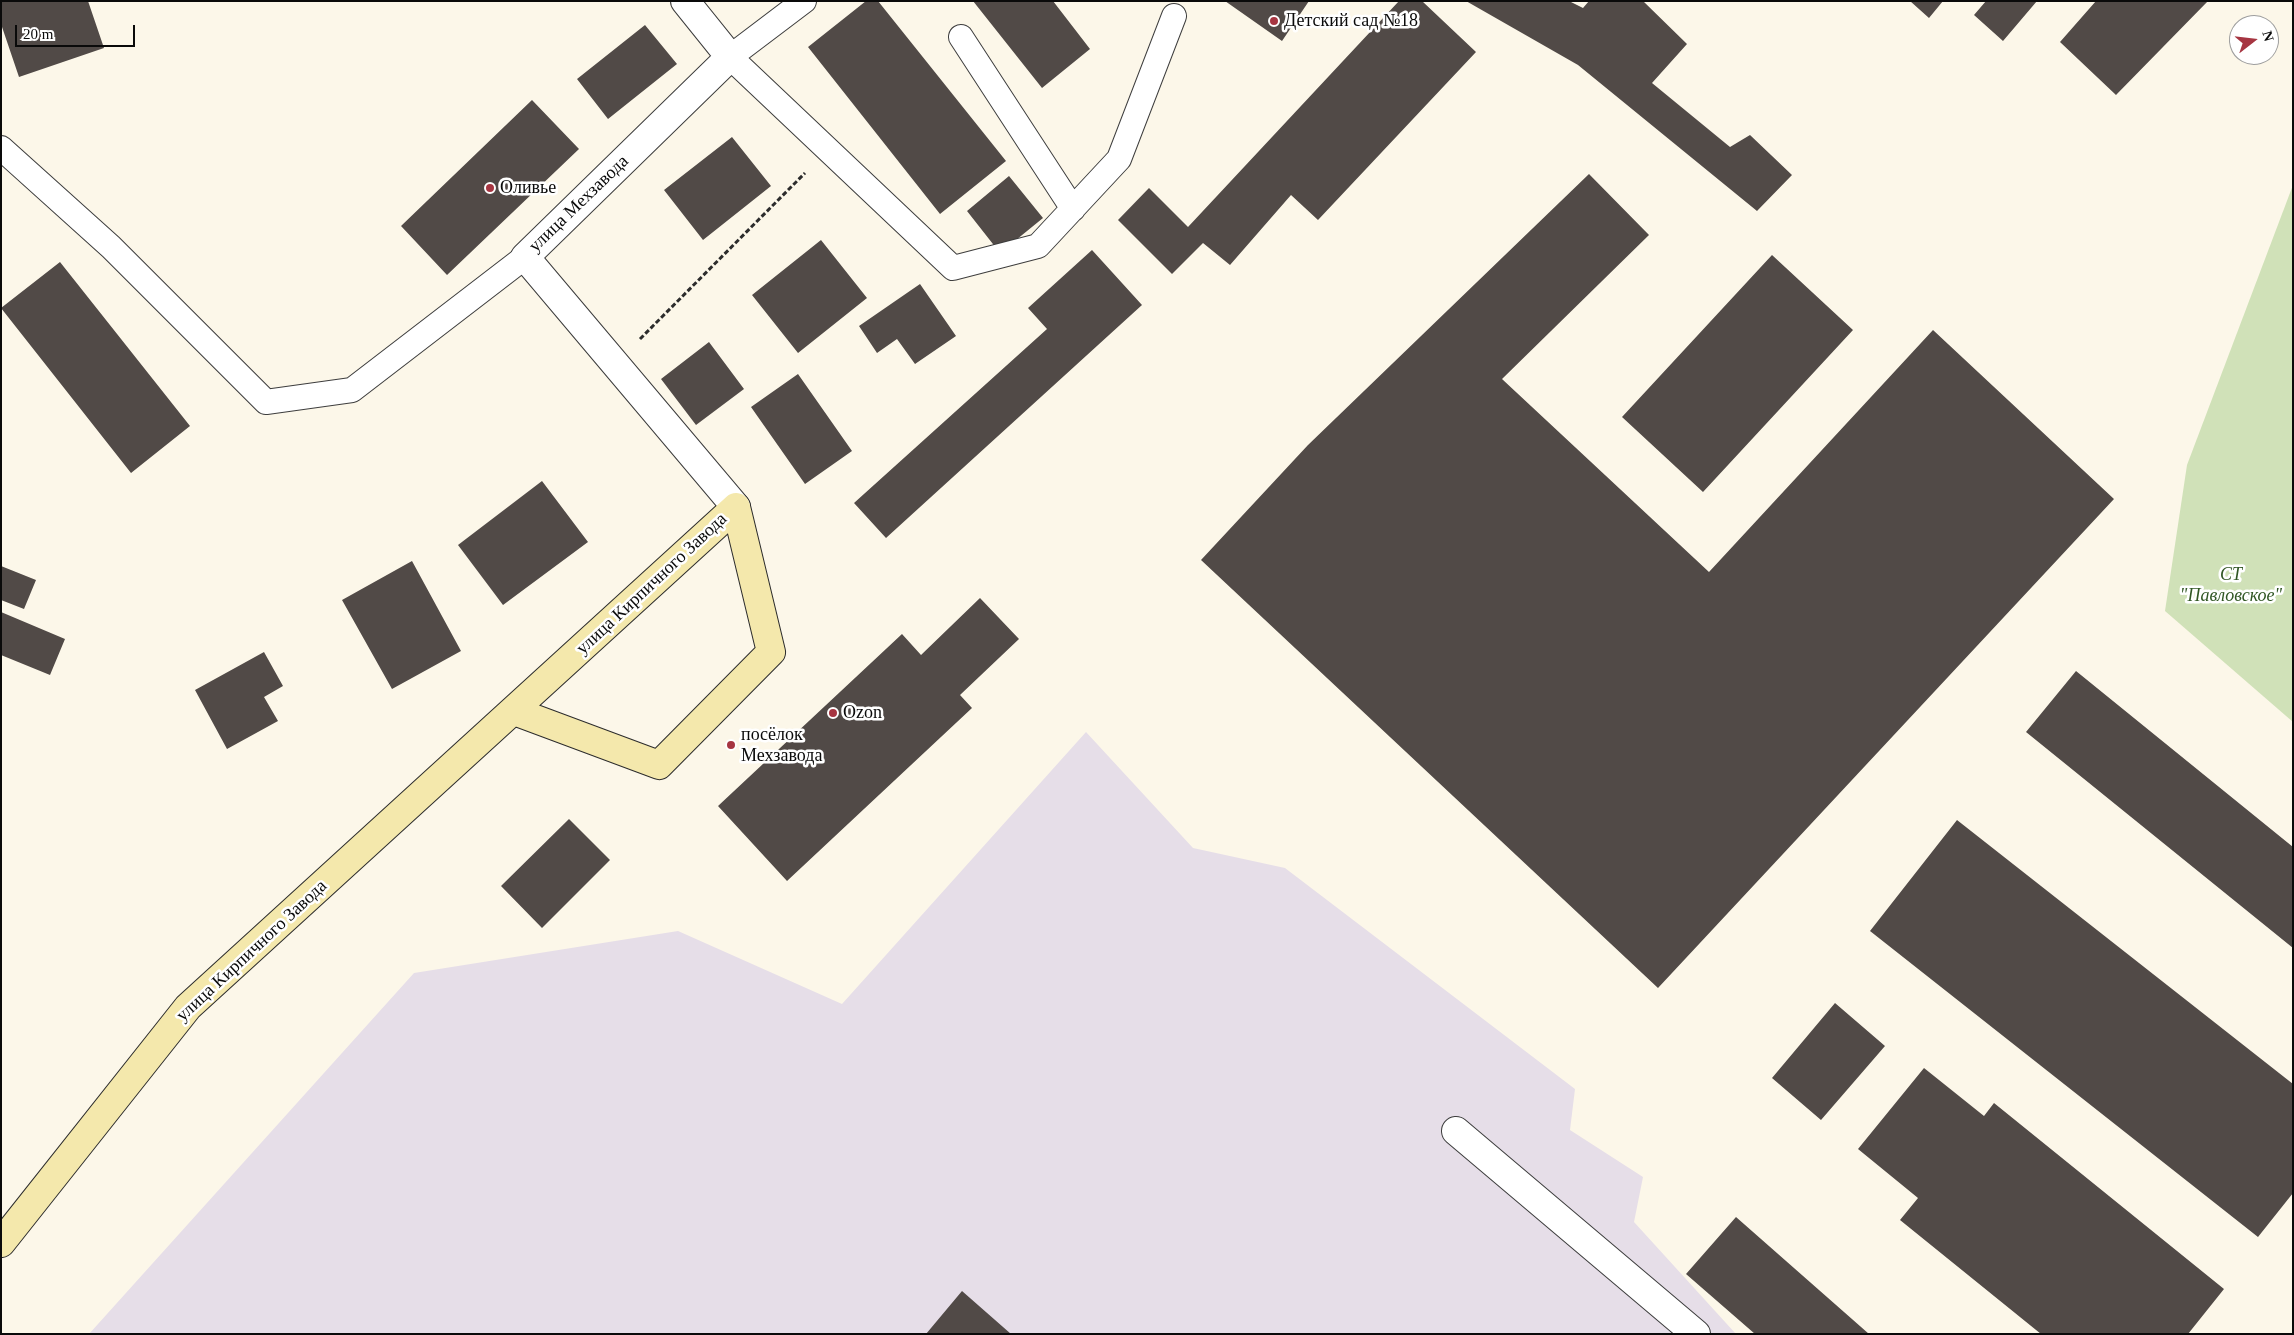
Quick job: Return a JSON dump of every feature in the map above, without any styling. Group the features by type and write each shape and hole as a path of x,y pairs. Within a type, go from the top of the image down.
{"street":[{"path":"685,1 730,57"},
{"name":"улица Мехзавода","path":"730,57 525,257 736,507"},
{"name":"улица Кирпичного Завода","path":"1,1243 188,1007 736,507 771,652 659,765 514,711"},
{"path":"1456,1131 1696,1334"}],"lane":[{"path":"804,1 730,57 953,268 1038,246 1119,159 1174,16"},
{"path":"961,37 1073,209"},
{"path":"1,148 111,247 266,402 352,390 525,257"}],"path":[{"path":"616,364 828,149"}],"shaded area":[{"path":"1086,732 1193,848 1285,868 1575,1089 1570,1130 1643,1177 1634,1222 1736,1334 89,1334 414,973 678,931 842,1004"}],"green space":[{"name":"СТ \"Павловское\"","path":"2293,185 2293,722 2165,611 2187,465"}],"building":[{"path":"1,1 88,1 104,48 19,77 1,24"},
{"path":"866,1 878,1 1006,161 940,214 808,47"},
{"path":"973,1 1053,1 1090,49 1042,88"},
{"name":"Детский сад №18","path":"1225,1 1309,1 1282,41"},
{"path":"1399,1 1422,1 1476,52 1318,220 1291,195 1230,265 1203,243 1172,274 1118,220 1149,188 1188,227"},
{"path":"1466,1 1569,1 1583,8 1589,1 1643,1 1687,44 1652,83 1730,147 1750,135 1792,175 1757,211 1578,65"},
{"path":"1910,1 1943,1 1929,18"},
{"path":"1986,1 2037,1 2003,41 1974,15"},
{"path":"2096,1 2208,1 2116,95 2060,42"},
{"path":"645,25 677,64 608,119 577,79"},
{"name":"Оливье","path":"532,100 579,149 447,275 401,226"},
{"path":"732,137 771,186 703,240 664,190"},
{"path":"1589,174 1649,235 1502,379 1709,572 1933,330 2114,499 1658,988 1201,560 1308,445"},
{"path":"1009,176 1043,218 1000,253 967,211"},
{"path":"821,240 867,298 798,353 752,295"},
{"path":"1092,250 1142,305 886,538 854,503 1047,329 1028,308"},
{"path":"1772,255 1853,330 1703,492 1622,417"},
{"path":"60,262 190,426 131,473 1,308"},
{"path":"920,284 956,336 915,364 897,339 877,353 859,326"},
{"path":"709,342 744,389 696,425 661,379"},
{"path":"798,374 852,451 805,484 751,407"},
{"path":"542,481 588,542 503,605 458,545"},
{"path":"412,561 461,651 392,689 342,600"},
{"path":"1,566 36,580 24,609 1,600"},
{"path":"980,598 1019,639 960,695 972,708 787,881 718,806 902,634 921,655"},
{"path":"1,612 65,639 50,675 1,655"},
{"path":"264,652 283,686 264,697 278,721 227,749 195,690"},
{"path":"2076,671 2293,847 2293,948 2026,732"},
{"path":"569,819 610,860 542,928 501,886"},
{"path":"1957,820 2293,1084 2293,1193 2258,1237 1870,931"},
{"path":"1835,1003 1885,1046 1821,1120 1772,1078"},
{"path":"1924,1068 1984,1116 1994,1103 2224,1289 2188,1334 2041,1334 1900,1220 1918,1198 1858,1149"},
{"path":"1736,1217 1869,1334 1755,1334 1686,1274"},
{"path":"962,1291 1011,1334 926,1334"}],"place":[{"name":"Детский сад №18","path":"1274,21"},
{"name":"Оливье","path":"490,188"},
{"name":"Ozon","path":"833,713"},
{"name":"посёлок Мехзавода","path":"731,745"}]}
